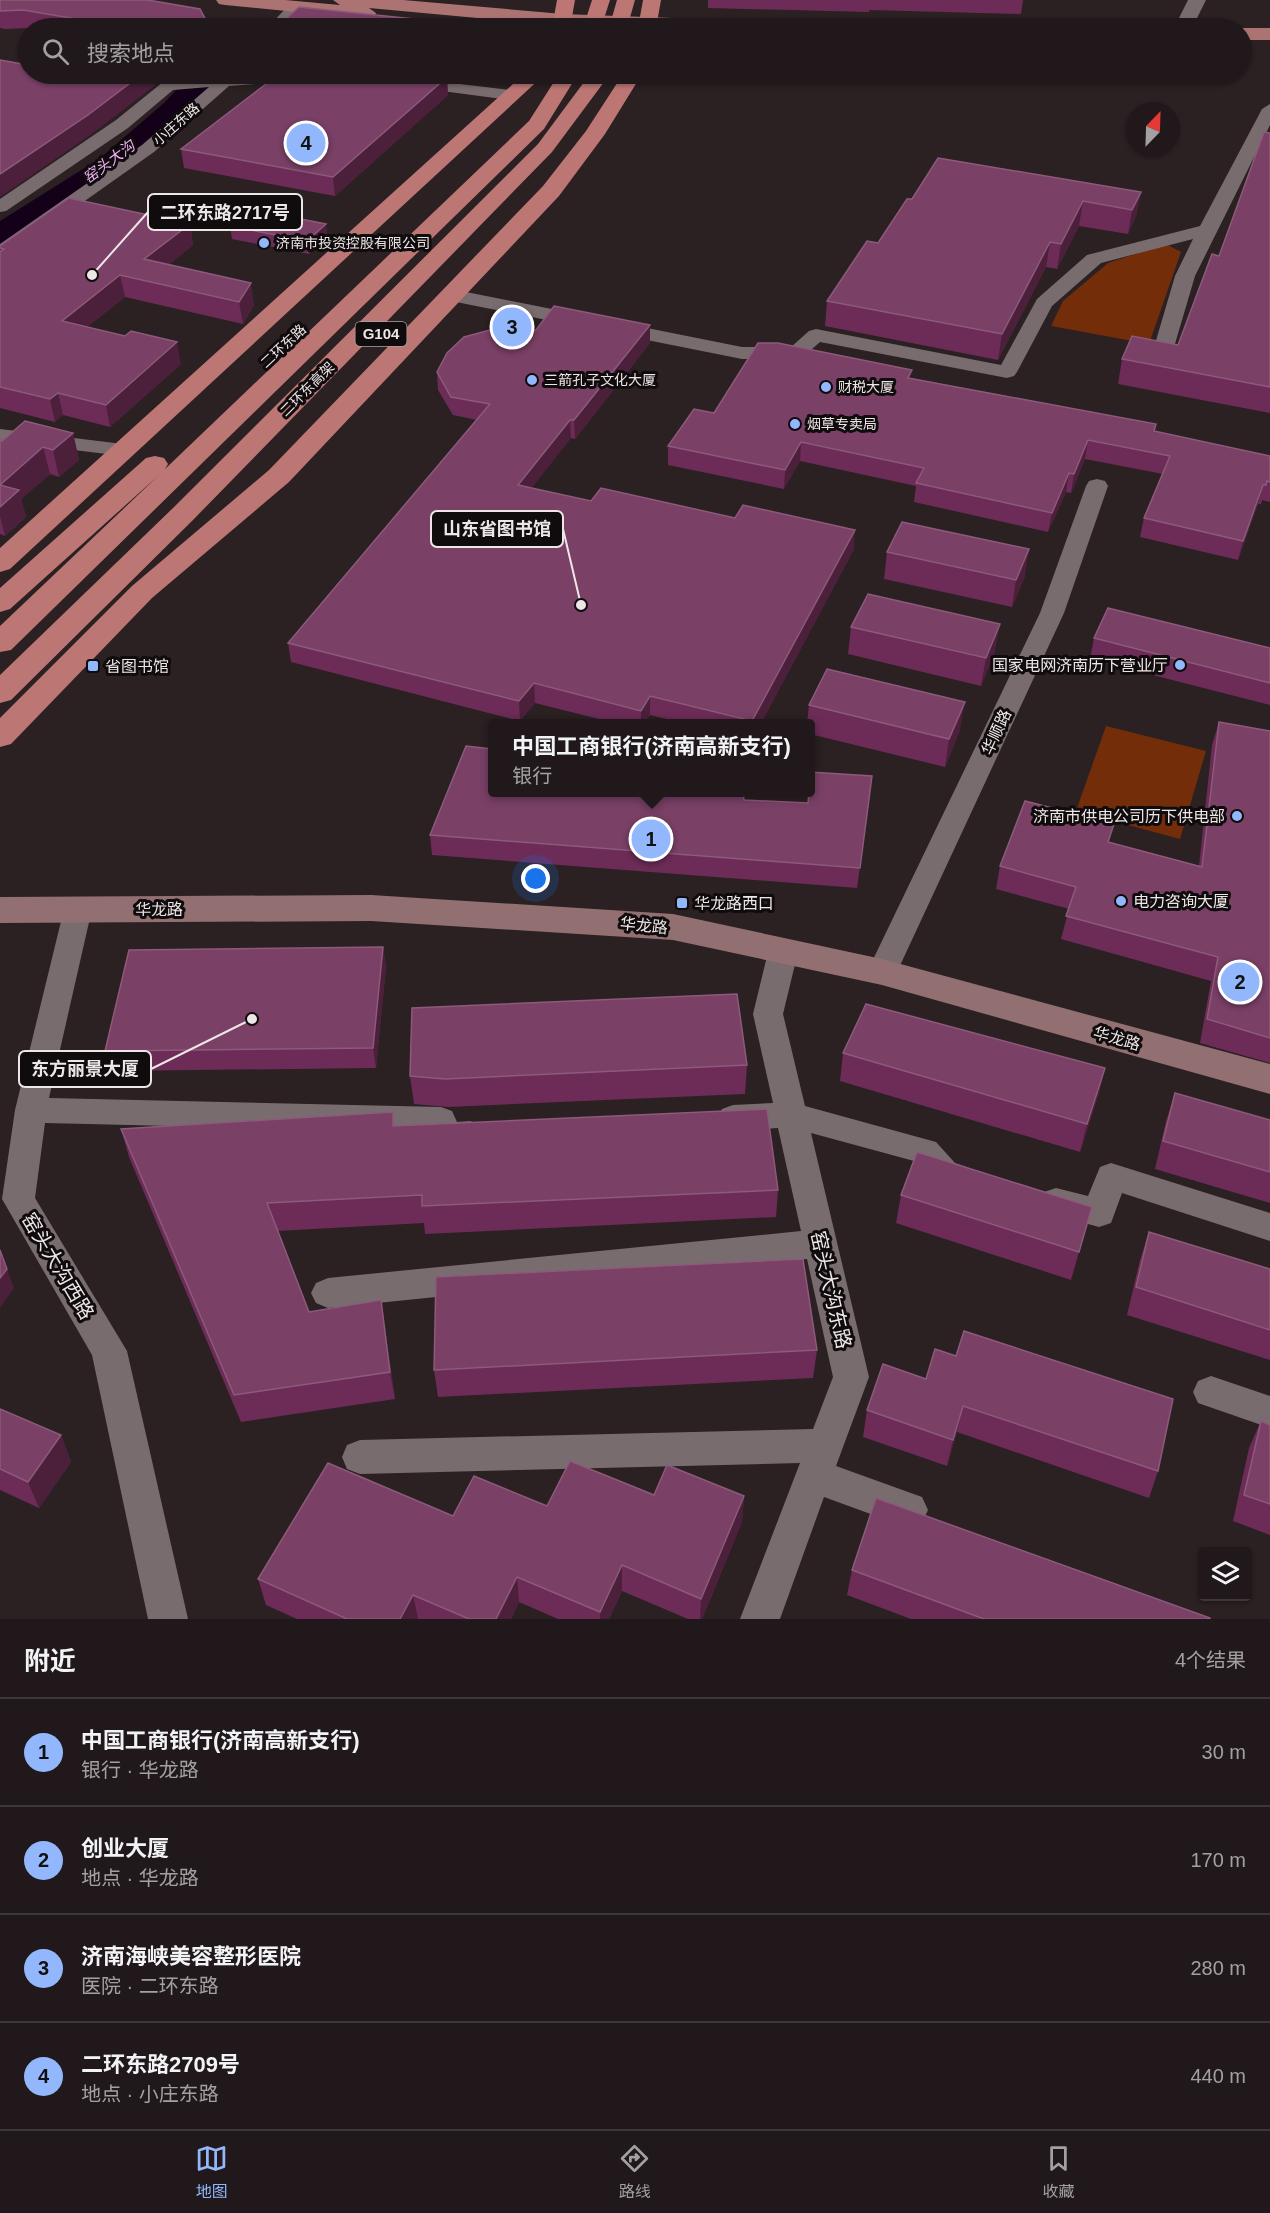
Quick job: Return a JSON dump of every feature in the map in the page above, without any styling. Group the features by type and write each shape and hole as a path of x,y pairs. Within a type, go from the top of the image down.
{"highway":[{"path":"563,18 566,0"},
{"path":"595,18 600,0"},
{"path":"621,18 626,0"},
{"path":"649,18 652,0"},
{"name":"二环东路","path":"0,563 523,84"},
{"name":"二环东路","path":"0,603 483,161 543,92 545,84"},
{"path":"57,551 124,478 548,84"},
{"name":"二环东高架","path":"0,643 537,125 562,84"},
{"name":"二环东高架","path":"0,693 183,514 545,148 593,84"},
{"name":"G104","path":"6,730 142,592 180,533 548,165 610,84"},
{"path":"142,592 279,476 551,191 595,134 626,84"},
{"path":"142,592 220,505 371,359 557,172 583,114 584,96"}],"main road":[{"path":"225,0 295,7 416,12 489,18"},
{"path":"342,0 461,18"},
{"path":"1252,34 1270,34"},
{"path":"1252,44 1270,44"},
{"name":"华龙路","path":"0,910 371,908 673,927 882,972 1270,1079"}],"street":[{"path":"1188,18 1197,0"},
{"path":"284,18 295,7"},
{"path":"0,207 129,125 169,85 176,84"},
{"name":"小庄东路","path":"0,252 97,187 220,84"},
{"path":"416,84 510,95"},
{"path":"1162,354 1185,276 1270,109"},
{"path":"129,125 165,132"},
{"path":"451,295 742,353 796,353 816,335 1007,372 1044,303 1094,259 1207,230"},
{"path":"0,435 123,450"},
{"name":"华顺路","path":"882,972 1052,613 1097,486"},
{"name":"窑头大沟西路","path":"78,909 31,1110 18,1199 109,1351 168,1619"},
{"name":"窑头大沟东路","path":"760,1619 851,1377 768,1014 783,952"},
{"path":"31,1110 441,1120 444,1135 502,1132"},
{"path":"710,1120 791,1115 925,1150 944,1173 988,1185"},
{"path":"1032,1196 1099,1213 1111,1176 1270,1227"},
{"path":"328,1293 821,1243"},
{"path":"1211,1392 1270,1412"},
{"path":"360,1456 819,1461 935,1519"}],"shaded area":[{"path":"1166,244 1181,252 1149,344 1051,326 1063,301 1108,263"},
{"path":"1106,726 1206,751 1180,839 1076,811"}],"building":[{"path":"0,0 148,0 200,9 205,18 71,18 23,10 0,11"},
{"path":"299,7 405,18 287,18"},
{"path":"0,60 18,63 18,84 129,84 88,115 0,174"},
{"path":"266,84 439,84 333,177 181,149"},
{"path":"1264,132 1270,133 1270,387 1122,359 1132,336 1178,345 1212,254 1219,256"},
{"path":"938,158 1141,192 1132,210 1083,201 1061,244 1050,242 1002,334 827,301 867,241 878,243 907,199 912,199"},
{"path":"69,198 190,224 144,259 251,283 239,302 120,275 62,321 125,336 131,331 177,342 106,405 58,393 50,399 0,387 0,252 4,249 0,246"},
{"path":"250,209 326,224 307,241 230,226"},
{"path":"554,306 650,325 574,420 570,420 518,485 591,501 601,488 735,518 743,505 855,530 753,719 744,719 650,696 641,711 534,683 519,701 288,643 490,404 451,397 437,372 447,353 464,337 490,330 536,330"},
{"path":"758,343 778,343 912,370 908,378 1156,424 1154,431 1270,456 1270,482 1267,481 1266,485 1263,485 1243,541 1144,518 1170,456 1088,440 1074,474 1069,473 1052,513 916,483 924,468 801,442 785,470 668,446 694,409 714,413"},
{"path":"25,421 73,433 53,450 43,447 0,485 0,440 2,441"},
{"path":"0,485 19,490 0,507"},
{"path":"902,522 1029,549 1016,580 887,552"},
{"path":"868,594 1000,624 986,658 851,627"},
{"path":"1108,608 1270,648 1270,683 1094,638"},
{"path":"827,669 965,702 949,739 809,705"},
{"path":"1219,722 1270,731 1270,1038 1207,1019 1218,957 1066,916 1076,887 1000,866 1025,801 1114,824 1108,842 1202,867"},
{"path":"466,746 488,749 488,797 744,797 744,800 808,803 809,797 815,797 815,772 872,776 860,868 430,835"},
{"path":"383,947 373,1048 105,1051 129,950"},
{"path":"737,994 747,1065 445,1079 410,1076 412,1008"},
{"path":"866,1004 1105,1068 1087,1124 843,1053"},
{"path":"1175,1093 1270,1120 1270,1172 1163,1141"},
{"path":"767,1109 778,1190 422,1206 422,1195 267,1203 309,1312 381,1300 390,1372 234,1395 121,1129 393,1112 393,1126"},
{"path":"917,1152 1092,1207 1079,1252 901,1195"},
{"path":"1149,1232 1270,1269 1270,1330 1136,1287"},
{"path":"0,1250 7,1269 0,1278"},
{"path":"803,1259 817,1350 434,1370 436,1277"},
{"path":"964,1331 1173,1399 1158,1471 963,1406 953,1440 867,1410 883,1364 926,1379 935,1349 956,1356"},
{"path":"0,1409 61,1435 28,1482 0,1469"},
{"path":"1261,1421 1270,1425 1270,1504 1244,1495"},
{"path":"570,1461 654,1495 667,1465 744,1496 701,1599 622,1565 600,1612 517,1577 496,1619 469,1619 413,1595 400,1619 347,1619 258,1579 328,1463 453,1516 474,1476 547,1506"},
{"path":"876,1498 1210,1619 984,1619 852,1570"}],"waterway":[{"name":"窑头大沟","path":"0,235 110,165 174,109 197,84"}],"place":[{"name":"二环东路2709号","path":"306,143"},
{"name":"济南市投资控股有限公司","path":"264,243"},
{"name":"二环东路2717号","path":"92,275"},
{"name":"济南海峡美容整形医院","path":"512,327"},
{"name":"三箭孔子文化大厦","path":"532,380"},
{"name":"财税大厦","path":"826,387"},
{"name":"烟草专卖局","path":"795,424"},
{"name":"山东省图书馆","path":"581,605"},
{"name":"国家电网济南历下营业厅","path":"1180,665"},
{"name":"省图书馆","path":"93,666"},
{"name":"济南市供电公司历下供电部","path":"1237,816"},
{"name":"中国工商银行(济南高新支行)","path":"651,839"},
{"name":"电力咨询大厦","path":"1121,901"},
{"name":"华龙路西口","path":"682,903"},
{"name":"创业大厦","path":"1240,982"},
{"name":"东方丽景大厦","path":"252,1019"}]}
